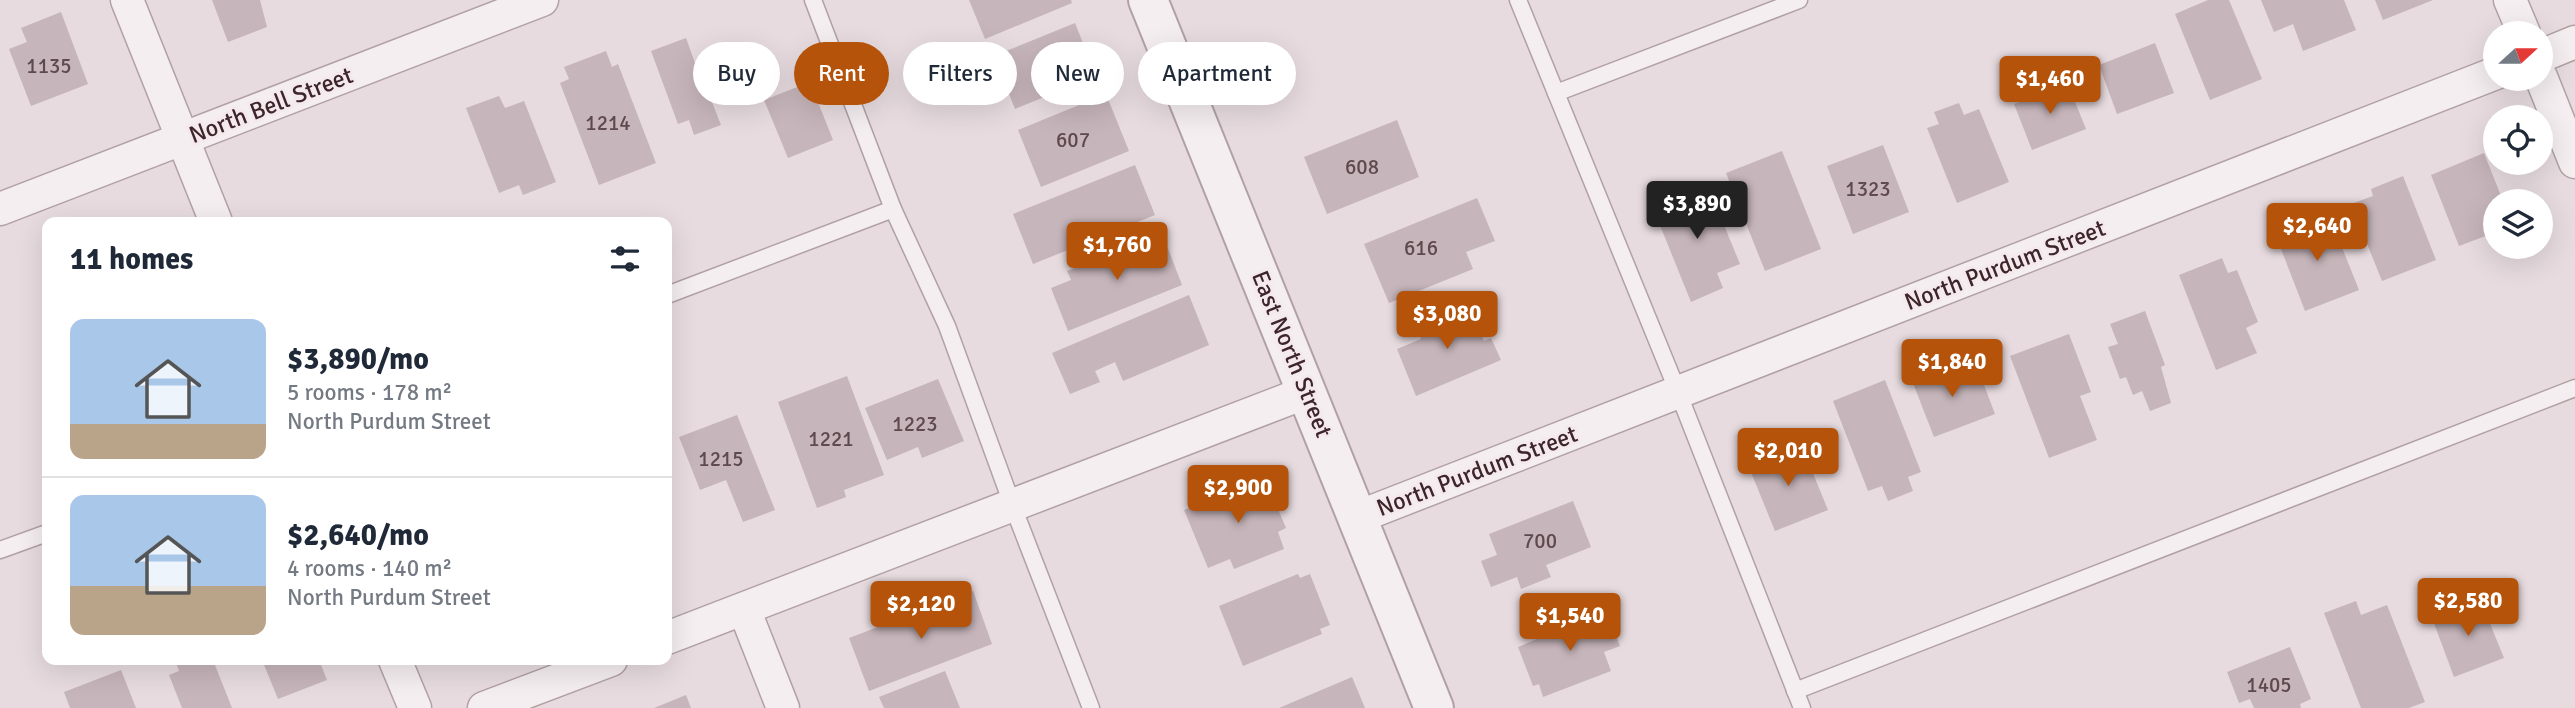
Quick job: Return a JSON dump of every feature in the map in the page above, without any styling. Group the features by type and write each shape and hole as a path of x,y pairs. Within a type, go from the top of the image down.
{"street":[{"path":"127,0 214,217"},
{"name":"North Bell Street","path":"0,209 542,0"},
{"name":"East North Street","path":"1148,0 1434,708"},
{"path":"2510,0 2519,21"},
{"path":"2553,51 2575,42"},
{"name":"North Purdum Street","path":"1358,517 2483,78"},
{"path":"2547,91 2575,163"},
{"path":"672,636 1307,392"},
{"path":"744,609 783,708"},
{"path":"397,665 415,708"},
{"path":"484,708 598,665"}],"lane":[{"path":"813,0 893,209 947,326 1012,505 1091,708"},
{"path":"1518,0 1678,392 1802,708"},
{"path":"1556,93 1799,0"},
{"path":"672,293 893,209"},
{"path":"1795,691 2575,388"},
{"path":"0,550 42,535"}],"building":[{"path":"212,0 260,0 267,27 228,42"},
{"path":"969,0 1071,0 1072,3 985,39"},
{"path":"2208,0 2229,0 2262,79 2210,100 2175,14"},
{"path":"2261,0 2344,0 2356,30 2303,51 2293,24 2274,32"},
{"path":"2375,0 2433,0 2383,20"},
{"path":"61,12 88,84 31,106 9,49 27,42 21,28"},
{"path":"1075,23 1083,42 1031,42 1031,102 1015,109 1017,47"},
{"path":"686,38 693,57 693,105 713,105 721,125 694,135 689,120 678,124 651,51"},
{"path":"2155,43 2174,93 2117,114 2099,65"},
{"path":"606,51 612,67 618,64 656,163 599,185 560,83 569,79 564,67"},
{"path":"2067,82 2086,129 2032,150 2014,104"},
{"path":"794,88 794,105 819,105 833,140 788,158 766,105 780,105 780,94"},
{"path":"499,96 505,108 524,101 556,182 523,195 519,185 499,193 466,108"},
{"path":"1959,103 1964,115 1979,109 2009,182 1957,203 1927,128 1939,124 1934,112"},
{"path":"1079,105 1110,105 1129,151 1041,187 1018,130"},
{"path":"1397,120 1419,177 1327,214 1304,157"},
{"path":"1883,145 1909,212 1853,234 1827,166"},
{"path":"1782,151 1821,249 1765,271 1726,173"},
{"path":"2483,153 2483,175 2493,175 2498,189 2483,189 2483,237 2459,246 2431,175"},
{"path":"1135,165 1155,215 1033,264 1013,214"},
{"path":"2403,176 2436,260 2382,281 2351,204 2373,196 2371,189"},
{"path":"1708,186 1740,264 1717,273 1723,288 1691,302 1653,208"},
{"path":"1477,198 1495,241 1466,252 1473,269 1389,303 1364,244"},
{"path":"2329,215 2359,290 2305,311 2276,236"},
{"path":"1162,233 1182,285 1068,331 1051,288 1071,280 1067,271"},
{"path":"2222,258 2228,273 2237,270 2258,322 2246,328 2257,353 2216,370 2179,275"},
{"path":"1189,295 1209,345 1123,381 1115,362 1095,371 1100,382 1070,394 1052,353"},
{"path":"1469,304 1484,341 1491,338 1501,360 1416,396 1397,349 1421,339 1416,326"},
{"path":"2145,311 2165,365 2161,367 2171,403 2150,411 2142,391 2133,395 2126,377 2120,379 2108,347 2118,344 2110,324"},
{"path":"2069,334 2091,392 2080,396 2097,440 2049,458 2010,356"},
{"path":"1945,365 1951,379 1978,369 1995,414 1934,437 1911,378"},
{"path":"847,376 884,475 844,490 846,497 817,508 778,402"},
{"path":"938,379 964,441 922,458 918,447 887,460 865,408"},
{"path":"1885,380 1921,472 1908,477 1913,491 1888,501 1882,486 1868,491 1833,401"},
{"path":"737,415 775,510 743,522 726,480 700,490 679,437"},
{"path":"1801,444 1828,510 1775,531 1748,465"},
{"path":"1264,476 1286,528 1278,532 1284,549 1234,569 1230,559 1208,568 1184,510"},
{"path":"1573,501 1591,547 1546,565 1551,577 1521,589 1517,577 1491,587 1481,561 1497,555 1489,534"},
{"path":"1298,574 1300,578 1310,574 1330,625 1320,629 1322,634 1243,666 1219,606"},
{"path":"973,591 992,644 869,691 849,638"},
{"path":"2480,599 2504,658 2454,677 2432,618"},
{"path":"2356,601 2361,615 2387,605 2425,702 2409,708 2361,708 2324,613"},
{"path":"1606,608 1620,646 1604,652 1611,671 1543,697 1539,684 1533,686 1518,647 1537,639 1535,635"},
{"path":"2290,647 2311,699 2300,704 2301,708 2254,708 2250,699 2239,703 2227,672"},
{"path":"177,665 215,665 232,708 182,708 169,675 179,671"},
{"path":"264,665 321,665 327,680 278,699"},
{"path":"121,670 136,708 70,708 64,692"},
{"path":"945,671 960,708 884,708 879,697"},
{"path":"1352,677 1365,708 1279,708"},
{"path":"686,695 691,708 654,708"}]}
